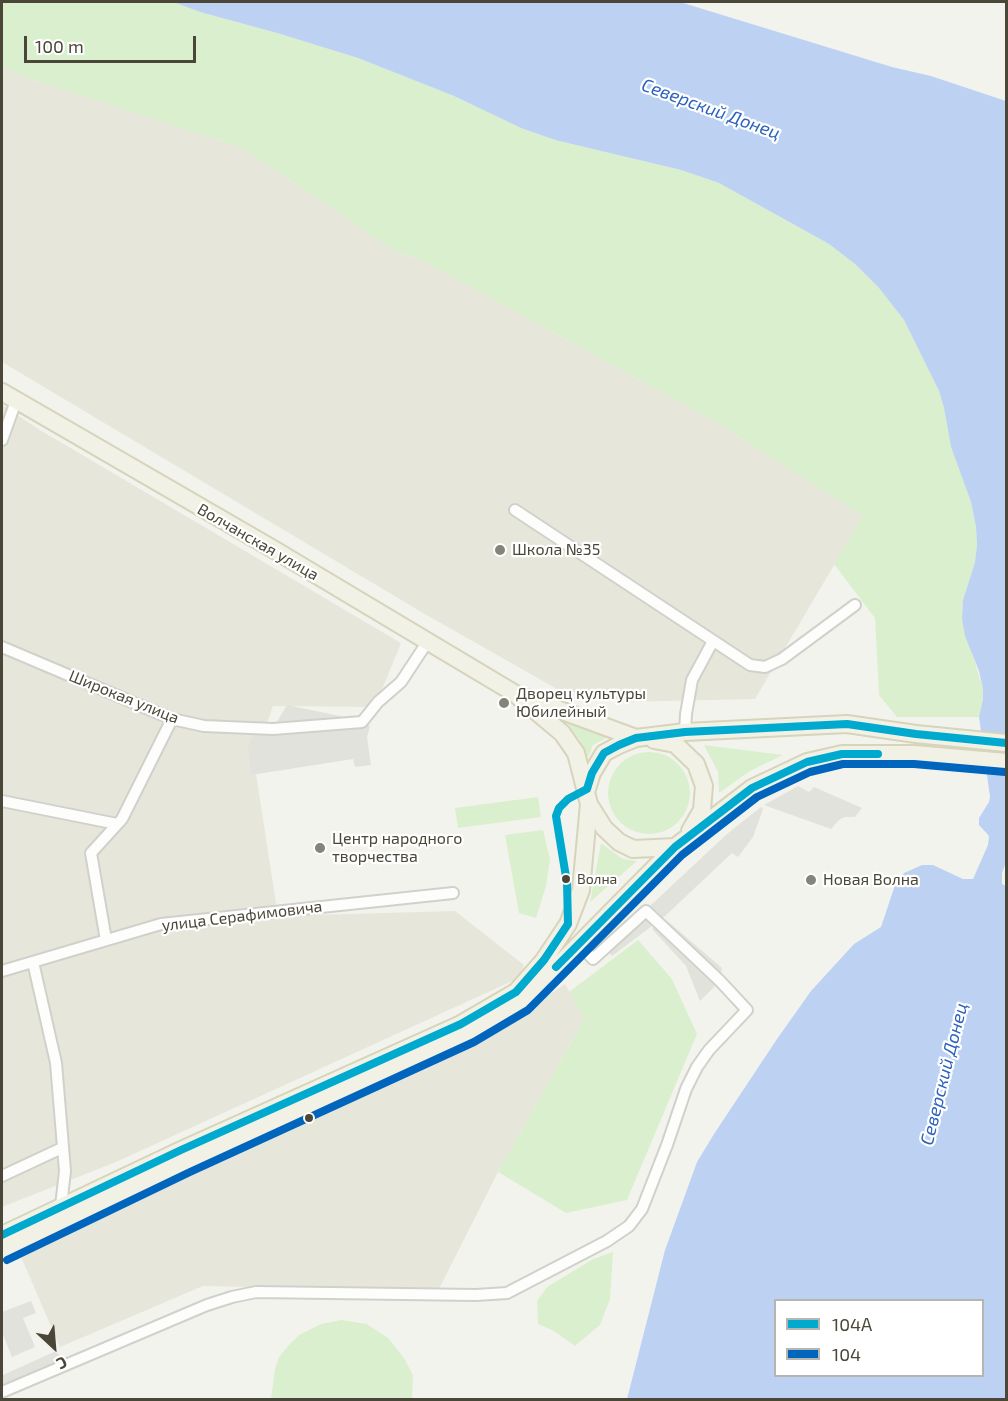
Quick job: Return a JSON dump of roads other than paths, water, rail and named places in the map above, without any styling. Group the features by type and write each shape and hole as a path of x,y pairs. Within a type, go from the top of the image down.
{"main road":[{"name":"Волчанская улица","path":"2,392 263,543 514,693"},
{"path":"514,693 641,738 675,744 696,764"},
{"path":"514,693 562,733 576,753 588,797 604,828 619,842 633,849 681,842 702,810 704,786 685,732"},
{"path":"2,1234 461,1024 516,992 544,960 567,924 580,890 592,773 604,753 641,738 685,732 847,724 1006,743"},
{"path":"2,1251 186,1162 470,1032 523,1001 578,943 681,842 752,788 807,762 842,754 914,754 1006,762"}],"street":[{"path":"2,440 16,401"},
{"path":"515,510 750,665 765,667 782,659 855,605"},
{"name":"Широкая улица","path":"2,647 172,719 204,726 273,729 362,722 378,702 401,682 428,641"},
{"path":"685,732 692,680 713,641"},
{"path":"106,940 91,853 122,819 172,719"},
{"path":"2,801 117,824"},
{"name":"улица Серафимовича","path":"2,971 161,924 453,893"},
{"path":"2,1392 188,1313 232,1297 256,1292 476,1295 507,1293 607,1241 629,1226 642,1209 686,1089 697,1067 709,1050 747,1010 720,981 646,911 593,959 578,943"},
{"path":"33,962 56,1063 64,1171 61,1206"},
{"path":"2,1176 62,1148"}],"water":[{"name":"Северский Донец","path":"173,2 680,2 892,67 931,76 1006,101 1006,862 1002,873 1002,884 1006,886 1006,1399 627,1399 665,1250 697,1162 714,1134 811,991 854,944 881,927 896,882 904,873 922,865 933,865 963,879 973,879 988,845 989,836 979,825 979,818 990,797 979,717 983,689 979,671 965,636 962,619 963,600 975,562 976,527 971,502 951,447 939,391 904,320 879,288 855,264 829,244 719,183 681,170 555,140 521,128 454,96 358,58 200,12"}],"place":[{"name":"Школа №35","path":"500,550"},
{"name":"Дворец культуры Юбилейный","path":"504,703"},
{"name":"Центр народного творчества","path":"320,848"},
{"name":"Волна","path":"566,879"},
{"name":"Новая Волна","path":"811,880"}]}
